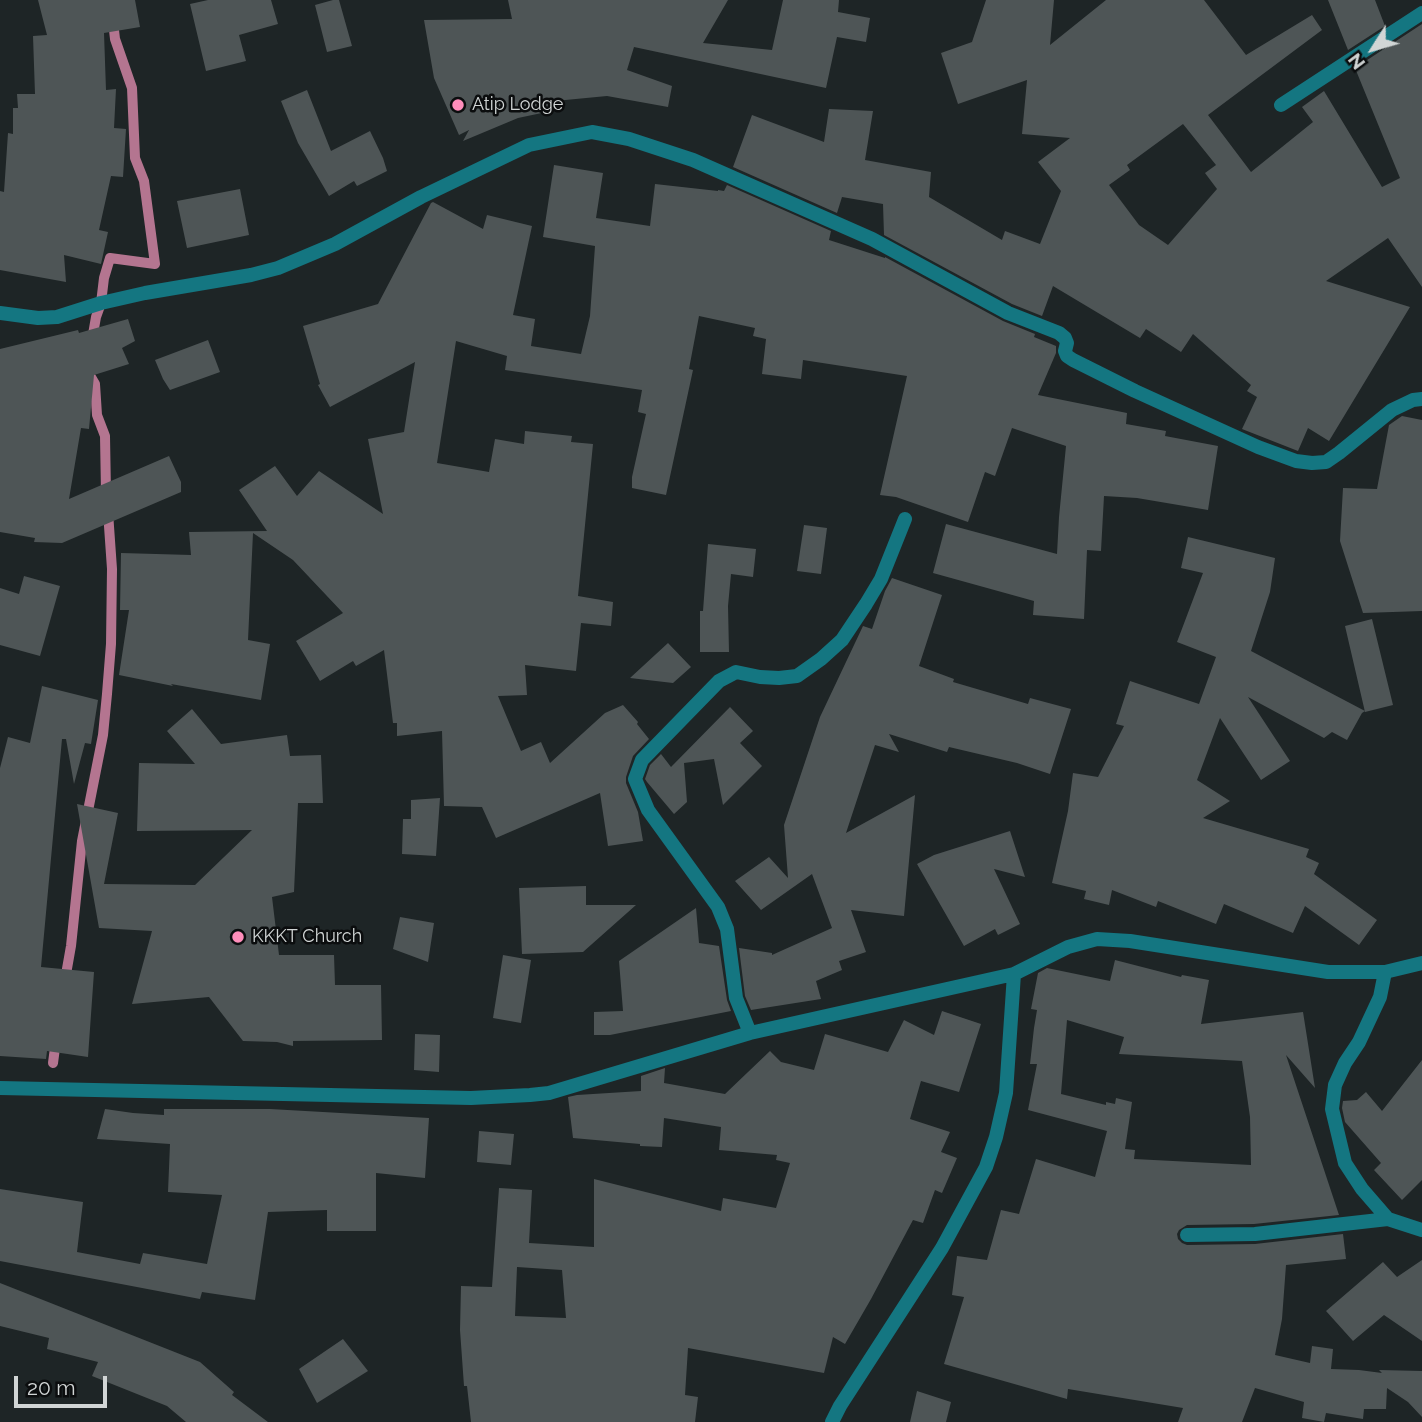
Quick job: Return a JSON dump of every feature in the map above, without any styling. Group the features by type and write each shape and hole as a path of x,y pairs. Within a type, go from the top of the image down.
{"street":[{"path":"1281,105 1422,13"},
{"path":"0,313 38,318 57,317 145,293 278,268 335,244 421,197 529,145 592,132 629,139 693,160 872,239 1008,313 1059,333 1067,343 1067,356 1073,360 1245,441 1296,461 1326,462 1392,410 1413,400 1422,399"},
{"path":"750,1034 736,998 727,929 718,907 648,810 635,779 642,760 719,681 736,672 769,678 797,676 842,640 881,579 905,519"},
{"path":"0,1088 471,1098 530,1095 550,1093 750,1034 1014,974 1068,947 1097,939 1129,941 1328,972 1385,972 1422,963"},
{"path":"1385,972 1380,997 1335,1085 1332,1109 1345,1163 1362,1189 1388,1219"},
{"path":"832,1422 943,1248 986,1167 1006,1093 1014,974"},
{"path":"1187,1235 1255,1234 1388,1219 1422,1230"}],"building":[{"path":"38,0 135,0 140,27 104,33 106,90 116,89 114,128 126,129 123,177 111,176 99,230 108,232 101,264 64,255 66,282 0,270 0,191 4,192 8,133 13,134 13,108 18,108 17,94 35,94 33,36 47,35"},
{"path":"208,0 271,0 278,24 239,35 246,61 206,71 190,4"},
{"path":"339,0 352,46 327,52 315,5"},
{"path":"508,0 728,0 703,43 772,50 783,0 839,0 838,12 870,18 866,42 837,37 826,88 634,47 627,70 672,86 668,107 607,96 555,101 556,110 518,118 463,141 469,130 459,135 434,78 424,20 512,19"},
{"path":"986,0 1054,0 1050,45 1106,0 1204,0 1246,55 1312,15 1322,30 1208,115 1251,172 1313,122 1302,107 1324,91 1382,187 1400,178 1355,68 1422,24 1422,287 1388,238 1326,281 1410,307 1329,441 1308,428 1298,451 1242,429 1257,397 1247,391 1251,385 1193,334 1181,352 1146,329 1140,338 1053,286 1042,316 1012,304 884,235 883,204 842,197 837,213 733,167 752,115 824,142 829,109 873,111 865,160 931,172 929,197 1002,240 1005,231 1040,244 1061,191 1038,162 1070,138 1022,134 1027,80 958,104 941,53 972,42","holes":["1183,124 1216,165 1205,173 1217,189 1168,245 1139,225 1109,185 1130,170 1127,165"]},
{"path":"1328,0 1375,0 1385,26 1348,50"},
{"path":"307,90 331,151 370,131 387,171 357,186 354,181 329,196 298,143 281,101"},
{"path":"554,165 603,173 596,218 650,226 655,184 718,191 724,191 727,185 831,231 829,240 885,257 1003,321 1035,334 1034,337 1056,346 1056,353 1038,395 1127,413 1126,424 1166,431 1165,436 1218,446 1208,510 1137,498 1104,496 1101,551 1087,550 1084,619 1033,615 1034,601 933,573 946,524 1057,554 1066,446 1012,428 995,476 985,472 968,522 896,497 880,495 907,376 803,360 801,379 762,374 766,339 753,336 755,328 699,316 689,369 693,370 666,495 632,488 646,414 638,412 642,390 505,370 507,356 456,341 437,463 489,472 495,439 524,444 525,431 572,436 571,442 593,444 578,596 613,602 611,626 581,623 576,671 525,665 527,695 498,696 521,751 541,742 550,763 605,713 623,705 649,739 633,756 626,777 638,812 643,841 608,846 600,793 496,838 482,807 444,806 442,731 397,736 384,650 356,666 353,661 320,681 296,641 343,613 293,560 253,533 248,640 270,644 261,700 119,675 129,610 120,610 121,553 191,555 189,532 267,531 239,490 275,466 297,496 319,471 383,514 368,439 404,432 415,362 330,407 318,385 320,384 303,326 378,304 431,203 483,229 487,215 532,226 513,315 535,319 531,346 581,354 590,316 595,246 543,237"},
{"path":"240,189 249,235 187,248 177,201"},
{"path":"128,319 135,341 122,348 129,364 94,375 89,429 81,428 69,499 169,456 181,482 181,492 62,543 34,542 35,538 0,532 0,349 78,330 79,333"},
{"path":"208,340 220,372 170,390 155,360"},
{"path":"1402,416 1422,420 1422,611 1363,613 1340,541 1343,488 1377,489 1389,425"},
{"path":"804,525 827,528 821,574 797,571"},
{"path":"1188,537 1275,558 1270,592 1251,651 1365,711 1347,740 1332,732 1324,738 1248,697 1290,761 1261,780 1220,718 1197,780 1230,801 1203,818 1309,849 1306,857 1319,863 1314,874 1377,920 1359,945 1305,906 1293,933 1224,904 1216,924 1158,901 1156,907 1112,890 1109,905 1084,899 1086,891 1052,883 1068,811 1073,773 1098,777 1124,726 1116,724 1130,681 1199,704 1216,657 1177,642 1203,573 1181,568"},
{"path":"708,544 756,549 753,577 731,574 728,606 729,652 700,652 700,611 703,611"},
{"path":"24,576 60,586 40,656 0,645 0,588 19,594"},
{"path":"892,578 942,595 919,666 954,679 953,682 1028,704 1030,698 1071,709 1050,774 1017,763 949,747 947,752 889,734 899,752 875,745 846,833 915,795 904,916 851,910 866,952 839,961 842,970 816,981 821,999 751,1010 745,996 739,948 772,955 832,928 812,874 761,910 735,881 769,857 788,878 784,825 820,717 863,626 872,629"},
{"path":"1372,619 1393,705 1365,712 1345,626"},
{"path":"668,643 691,667 673,683 630,678"},
{"path":"42,686 98,700 91,744 85,743 74,784 66,739 62,739 41,967 94,972 88,1057 47,1051 46,1059 0,1056 0,768 8,737 30,743"},
{"path":"730,707 753,731 740,743 762,766 723,805 714,759 684,763 687,802 674,814 645,779 650,765 661,754 671,767"},
{"path":"192,709 221,744 287,735 290,756 321,755 323,803 298,803 294,892 272,897 279,955 334,955 335,985 381,985 382,1040 293,1041 293,1046 277,1042 243,1041 209,997 132,1004 152,931 99,928 77,804 118,813 104,884 195,885 252,830 137,831 139,763 195,764 167,731"},
{"path":"440,798 436,856 402,854 403,819 411,819 411,800"},
{"path":"1010,831 1025,877 994,869 1020,924 998,935 995,929 964,946 917,864 934,855"},
{"path":"586,886 586,905 636,905 583,952 522,954 519,888"},
{"path":"696,908 699,943 719,946 731,1011 610,1035 594,1035 594,1012 623,1011 619,961"},
{"path":"400,917 434,923 428,962 393,949"},
{"path":"503,955 531,960 521,1023 493,1018"},
{"path":"1115,960 1181,977 1209,980 1201,1024 1303,1012 1315,1088 1286,1055 1339,1215 1254,1224 1187,1225 1179,1230 1178,1239 1187,1245 1255,1244 1343,1234 1346,1259 1286,1265 1282,1319 1275,1355 1310,1363 1312,1346 1333,1349 1331,1369 1382,1373 1379,1370 1422,1371 1422,1417 1408,1402 1387,1388 1386,1409 1364,1409 1363,1419 1326,1413 1324,1422 1302,1418 1304,1402 1255,1388 1242,1422 1178,1422 1183,1408 1068,1389 1067,1399 944,1364 964,1297 952,1295 957,1256 987,1260 1001,1210 1019,1214 1036,1159 1095,1177 1107,1131 1028,1110 1037,1064 1030,1064 1037,1010 1031,1009 1038,973 1047,968 1110,981","holes":["1067,1020 1124,1037 1119,1054 1242,1061 1250,1117 1251,1165 1134,1159 1135,1150 1125,1149 1132,1102 1116,1098 1115,1104 1106,1102 1106,1105 1061,1094"]},
{"path":"942,1011 981,1024 959,1092 921,1081 910,1119 950,1132 941,1152 957,1158 942,1193 935,1190 923,1223 913,1220 845,1344 833,1337 824,1373 688,1348 685,1395 698,1397 695,1422 471,1422 467,1386 464,1386 460,1330 461,1286 492,1287 499,1188 532,1190 529,1243 594,1247 594,1179 721,1211 723,1198 776,1208 790,1163 776,1160 777,1155 719,1150 721,1127 664,1118 662,1147 573,1138 568,1097 641,1091 641,1076 665,1068 664,1083 725,1094 770,1051 781,1062 814,1070 825,1034 888,1052 904,1020 934,1035","holes":["517,1267 562,1270 566,1318 515,1316"]},
{"path":"415,1034 440,1035 439,1072 414,1070"},
{"path":"1422,1060 1422,1180 1402,1200 1374,1170 1381,1163 1345,1122 1343,1101 1357,1100 1366,1092 1382,1111"},
{"path":"105,1109 164,1115 164,1109 270,1109 429,1118 425,1178 376,1173 376,1231 327,1231 327,1210 268,1212 255,1300 202,1292 200,1299 0,1261 0,1189 83,1202 77,1252 140,1264 143,1253 207,1264 222,1195 168,1192 170,1144 97,1139"},
{"path":"479,1131 514,1134 511,1165 477,1162"},
{"path":"1422,1260 1422,1341 1384,1315 1353,1341 1326,1311 1383,1262 1397,1277"},
{"path":"0,1283 200,1362 234,1392 232,1395 268,1422 186,1422 167,1406 92,1376 98,1362 47,1349 49,1338 0,1326"},
{"path":"343,1339 368,1371 317,1403 299,1369"},
{"path":"917,1391 951,1402 946,1422 910,1422"}],"waterway":[{"path":"92,340 110,258 155,264 144,181 135,158 132,88 115,39 113,21"},
{"path":"88,372 95,384 97,415 105,436 106,493"},
{"path":"65,980 82,841 103,735 107,694 112,569 108,512"},
{"path":"53,1063 56,1040"}],"place":[{"name":"Atip Lodge","path":"458,105"},
{"name":"KKKT Church","path":"238,937"}]}
